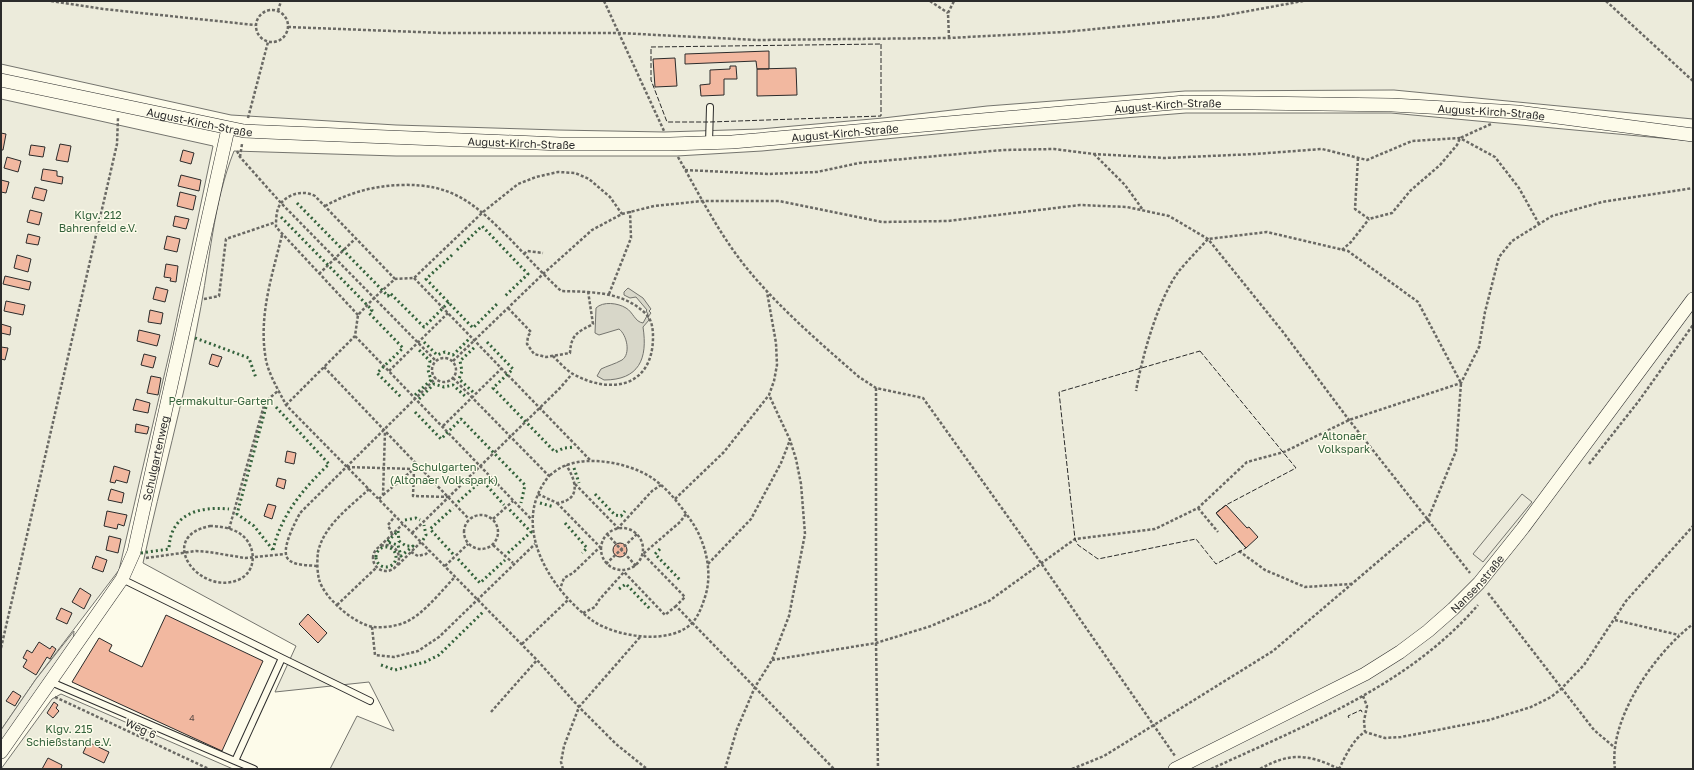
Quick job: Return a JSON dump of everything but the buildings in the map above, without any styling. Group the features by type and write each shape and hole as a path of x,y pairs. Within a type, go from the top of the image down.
{"street":[{"name":"August-Kirch-Straße","path":"1,80 228,129 244,131 560,144 709,143 1185,102 1392,105 1518,112 1693,134"},
{"name":"Schulgartenweg","path":"1,752 122,579 134,552 228,129"},
{"name":"Nansenstraße","path":"1175,763 1365,674 1428,632 1479,583 1523,528 1693,299"}],"lane":[{"path":"709,143 710,107"},
{"path":"122,579 370,700"},
{"path":"234,761 282,658"},
{"path":"47,687 254,769"}],"path":[{"path":"51,1 103,9 256,25"},
{"path":"278,11 281,1"},
{"path":"604,1 670,144 721,232 767,291 859,377 876,388 923,398 1154,725 1175,763"},
{"path":"930,1 948,13"},
{"path":"949,38 948,13 954,1"},
{"path":"288,27 444,33 619,34 756,40 949,38 1064,32 1216,18 1303,1"},
{"path":"1606,1 1693,81"},
{"path":"268,10 278,11 287,20 288,27 285,36 277,41 268,42 261,38 257,32 256,25 259,15 268,10"},
{"path":"240,158 244,131 268,42"},
{"path":"1,648 117,144 116,122 121,106"},
{"path":"685,170 768,174 817,172 859,163 1003,150 1054,149 1094,154 1165,158 1322,149 1367,160 1412,141 1460,138 1496,122"},
{"path":"228,129 240,158 281,203 436,361"},
{"path":"1342,250 1351,242 1369,219 1392,213 1410,191 1440,165 1457,145 1460,138"},
{"path":"1460,138 1495,157 1519,188 1539,224"},
{"path":"1094,154 1125,185 1144,211"},
{"path":"1358,158 1355,209 1369,219"},
{"path":"286,405 355,336 358,315 374,298 395,279 414,278 483,212 518,184 536,177 558,172 575,173 589,179 610,198 622,214"},
{"path":"325,206 338,199 362,190 390,185 416,184 435,187 452,193 483,212 560,291 588,291 609,294 622,298 647,315 653,328 651,354 643,371 633,380 623,384 603,385 572,374 553,356"},
{"path":"1072,769 1104,756 1273,651 1428,519 1456,451 1461,383 1479,348 1485,312 1499,257 1512,241 1552,216 1602,202 1693,188"},
{"path":"358,315 276,227 276,217 281,203 296,193 308,192 315,196 395,279"},
{"path":"453,361 543,274 592,230 630,211 670,203 702,201 779,201 882,222 948,221 1080,204 1127,207 1169,216 1208,239 1283,332 1349,420 1450,549 1492,597 1561,689 1594,730 1614,746"},
{"path":"609,294 630,238 630,211"},
{"path":"199,300 219,296 226,239 276,222"},
{"path":"1136,392 1140,370 1158,311 1178,272 1208,239 1267,232 1348,251 1418,302 1461,383"},
{"path":"282,235 268,290 264,315 264,342 266,361 286,405 522,644 579,707 616,744 647,769"},
{"path":"319,274 356,238"},
{"path":"524,254 527,251 543,252"},
{"path":"414,278 591,461"},
{"path":"508,308 531,332 528,336 527,344 532,353 541,357 570,353 570,343 576,334 593,324 588,291"},
{"path":"675,499 724,452 769,396 777,365 776,343 767,291"},
{"path":"388,371 448,313"},
{"path":"355,336 481,466 512,501 532,520"},
{"path":"444,358 453,361 456,370 453,378 444,382 436,378 432,370 436,361 444,358"},
{"path":"324,367 450,497 469,520"},
{"path":"442,426 502,368"},
{"path":"412,533 540,408 572,374"},
{"path":"317,566 295,563 288,560 286,554 289,535 300,513 436,378"},
{"path":"453,378 549,476"},
{"path":"772,660 876,643 932,626 988,601 1075,539 1155,529 1198,508 1247,462 1284,452 1349,420 1461,383"},
{"path":"876,388 876,643 878,769"},
{"path":"229,529 265,402 279,390"},
{"path":"726,769 737,729 755,687 772,660 789,616 805,534 801,484 796,459 790,440 769,396"},
{"path":"383,495 385,430"},
{"path":"708,565 751,519 780,463 790,440"},
{"path":"591,461 627,467 648,476 661,485 675,499 702,541 708,565 707,592 700,610 692,622 679,631 666,636 641,636 609,629 594,621 568,600 550,576 535,544 532,520 538,494 549,476 566,465 591,461"},
{"path":"379,499 419,465"},
{"path":"556,503 570,498 575,490 574,478 566,465"},
{"path":"347,467 414,469"},
{"path":"414,469 413,496 450,497"},
{"path":"538,494 556,503 600,547 602,559 606,564 611,568 624,572 665,615 685,597 643,554 641,540 637,534 631,530 618,528 575,484"},
{"path":"560,589 564,578 574,572 600,547 607,534 618,528 652,491 661,485"},
{"path":"368,489 334,521 324,535 318,552 317,566 319,579 324,591 337,605 355,620 372,627 393,626 407,621 426,607 455,577"},
{"path":"493,519 512,501"},
{"path":"1198,508 1218,532"},
{"path":"583,613 595,607 599,600 624,572 636,566 643,554 680,522 686,514"},
{"path":"477,515 483,515 493,519 499,531 498,537 493,545 479,550 468,544 463,534 464,527 469,520 477,515"},
{"path":"392,534 388,525 395,516"},
{"path":"403,524 378,548 373,555 377,567 386,571 396,566 421,542"},
{"path":"210,526 229,529 240,533 246,539 254,558 251,569 247,575 240,580 225,583 214,582 198,574 189,565 184,554 184,544 189,534 197,528 210,526"},
{"path":"1260,769 1282,759 1298,756 1312,758 1339,769 1344,758 1360,735 1365,732 1385,738 1401,737 1489,720 1531,707 1551,697 1561,689 1584,665 1615,620 1626,601 1693,526"},
{"path":"607,534 636,566"},
{"path":"606,564 637,534"},
{"path":"444,566 468,544"},
{"path":"372,627 375,655 394,657 418,651 439,637 513,563 535,544"},
{"path":"378,548 388,545 396,549 399,558 396,566"},
{"path":"493,545 513,563"},
{"path":"411,552 418,556 426,554 429,550"},
{"path":"1239,551 1265,570 1305,587 1352,584"},
{"path":"130,560 209,552 227,556 254,558 286,554"},
{"path":"337,605 377,567"},
{"path":"522,644 568,600"},
{"path":"676,606 834,769"},
{"path":"1615,620 1679,635"},
{"path":"1615,769 1614,746 1618,732 1630,704 1647,673 1662,652 1679,635 1693,624"},
{"path":"563,769 561,762 564,746 579,707 641,636"},
{"path":"491,712 537,660"},
{"name":"Weg 6","path":"47,687 209,769"},
{"path":"1363,696 1367,706 1364,721 1365,732"}],"green space":[{"path":"1,1 1693,1 1693,119 1394,90 1185,91 987,106 883,118 760,129 664,132 396,125 231,115 1,64"},
{"name":"Klgv. 212 Bahrenfeld e.V.","path":"1,99 213,146 171,346 119,570 36,679 1,730"},
{"name":"Altonaer Volkspark","path":"1186,113 1391,113 1693,141 1693,769 330,769 357,716 394,731 369,682 275,692 296,646 143,563 193,348 221,191 234,151 396,156 677,156 762,151 988,129"},
{"name":"Klgv. 215 Schießstand e.V.","path":"61,694 233,769 1,769 52,699"}],"shaded area":[{"path":"628,288 643,298 651,309 649,311 651,313 648,317 649,320 643,327 644,349 642,358 633,372 616,379 604,380 597,376 601,369 622,360 625,357 627,344 622,332 619,329 599,335 595,333 596,308 603,304 623,306 638,321 643,323 648,314 646,311 647,310 636,297 630,298 624,295 624,292"},
{"path":"1522,494 1532,502 1483,562 1473,554"},
{"path":"74,631 73,645 1,745 1,730 36,679"}],"hedge":[{"path":"297,203 388,296 390,293 424,327 449,302"},
{"path":"281,217 372,310 369,313 403,348 377,373 401,397"},
{"path":"457,250 482,226 528,274 504,297"},
{"path":"452,255 426,279 473,328 499,302"},
{"path":"195,338 249,358 256,378"},
{"path":"424,342 437,355 445,352 453,355 469,339"},
{"path":"487,342 513,369 493,388 555,452 564,448 574,447"},
{"path":"473,392 459,379 462,371 460,361 476,346"},
{"path":"415,395 431,380 428,370 430,361 417,348"},
{"path":"419,399 434,384 444,387 453,385 467,398"},
{"path":"266,407 237,514 254,526 273,550"},
{"path":"273,550 281,525 294,503 310,483 329,464 276,407"},
{"path":"415,412 441,439 461,419 525,485 521,503"},
{"path":"574,468 579,483"},
{"path":"458,502 482,480 504,505"},
{"path":"595,494 615,515 621,516 625,511"},
{"path":"540,503 554,507"},
{"path":"453,508 430,529 453,554"},
{"path":"141,553 169,549 171,537 175,528 181,520 188,515 207,509 229,509"},
{"path":"508,553 531,532 509,509"},
{"path":"405,520 416,518 420,520"},
{"path":"565,523 587,548 582,553"},
{"path":"423,540 426,535 424,525"},
{"path":"398,531 399,541 406,546 413,546 401,556 398,545 387,542 398,531"},
{"path":"386,547 393,550 396,557 393,564 386,567 379,564 376,557 379,550 386,547"},
{"path":"660,549 655,554 681,581"},
{"path":"458,559 480,583 505,560"},
{"path":"619,589 626,584 651,610"},
{"path":"381,665 395,670 425,662 439,655 484,611"}],"fence":[{"path":"881,44 881,116 710,122 667,122 651,80 651,47 881,44"},
{"path":"1200,351 1296,468 1226,505 1216,513 1246,548 1216,564 1196,539 1098,559 1078,545 1075,539 1059,392 1200,351"},
{"path":"1349,718 1348,716 1361,710 1363,714"}],"park label":[{"name":"Permakultur-Garten","path":"221,400"},
{"name":"Schulgarten (Altonaer Volkspark)","path":"444,472"}]}
